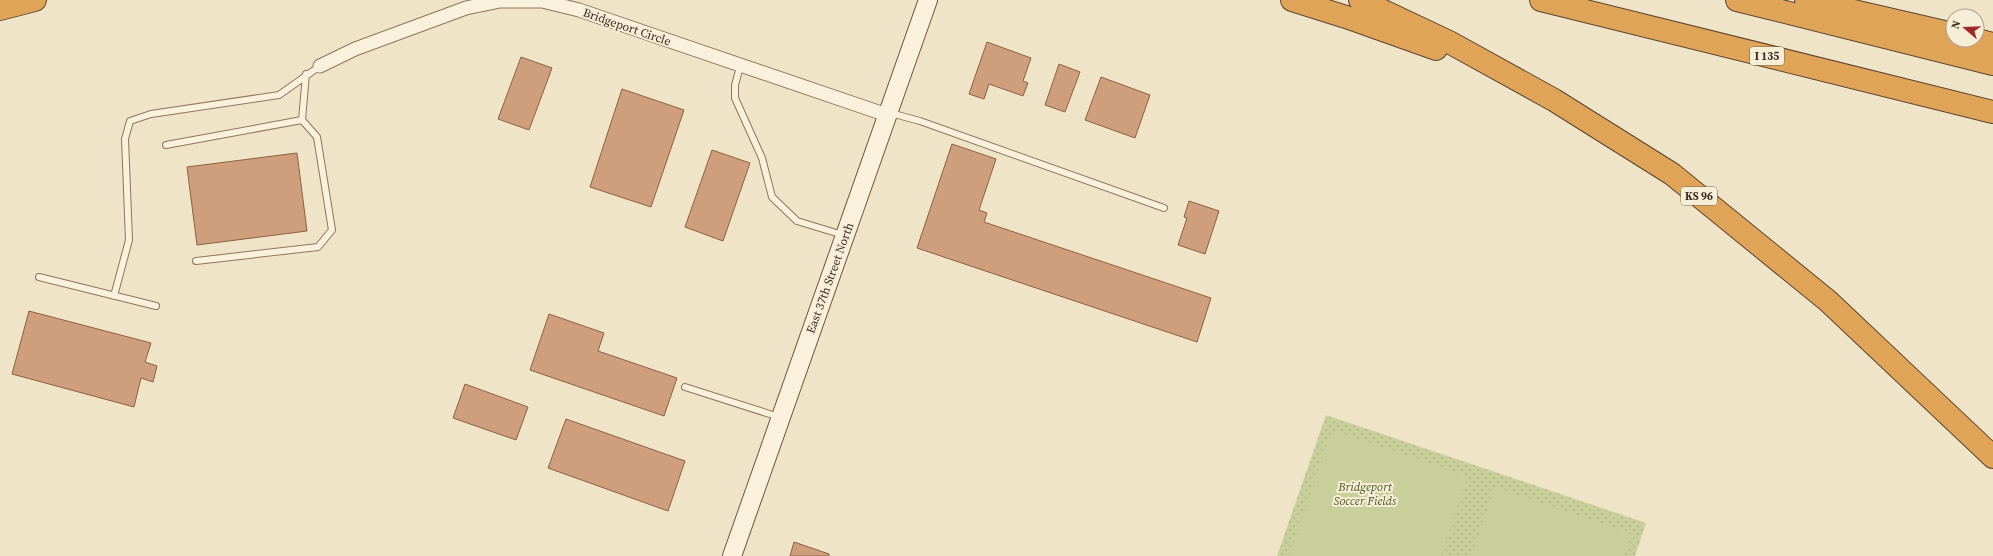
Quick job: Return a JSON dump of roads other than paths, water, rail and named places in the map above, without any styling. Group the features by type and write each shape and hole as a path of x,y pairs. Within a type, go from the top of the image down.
{"highway":[{"path":"0,9 35,0"},
{"path":"1292,0 1500,70"},
{"name":"KS 96","path":"1360,0 1449,42 1554,100 1672,174 1828,301 1993,457"},
{"name":"I 135","path":"1541,0 1993,112"},
{"path":"1737,0 1993,64"},
{"path":"1806,0 1945,32"}],"main road":[{"name":"East 37th Street North","path":"732,556 928,0"}],"street":[{"name":"Bridgeport Circle","path":"320,66 354,49 466,8 500,1 542,1 579,10 740,67 888,114"}],"lane":[{"path":"114,296 129,240 125,139 130,121 151,114 280,94 306,74 320,66"},
{"path":"740,67 735,85 735,98 762,158 772,197 797,221 844,236"},
{"path":"196,261 318,247 332,230 317,136 302,120 306,74"},
{"path":"888,114 920,121 1164,208"},
{"path":"166,145 302,120"},
{"path":"39,277 156,306"},
{"path":"685,387 780,418"}],"park label":[{"name":"Bridgeport Soccer Fields","path":"1365,494"}]}
